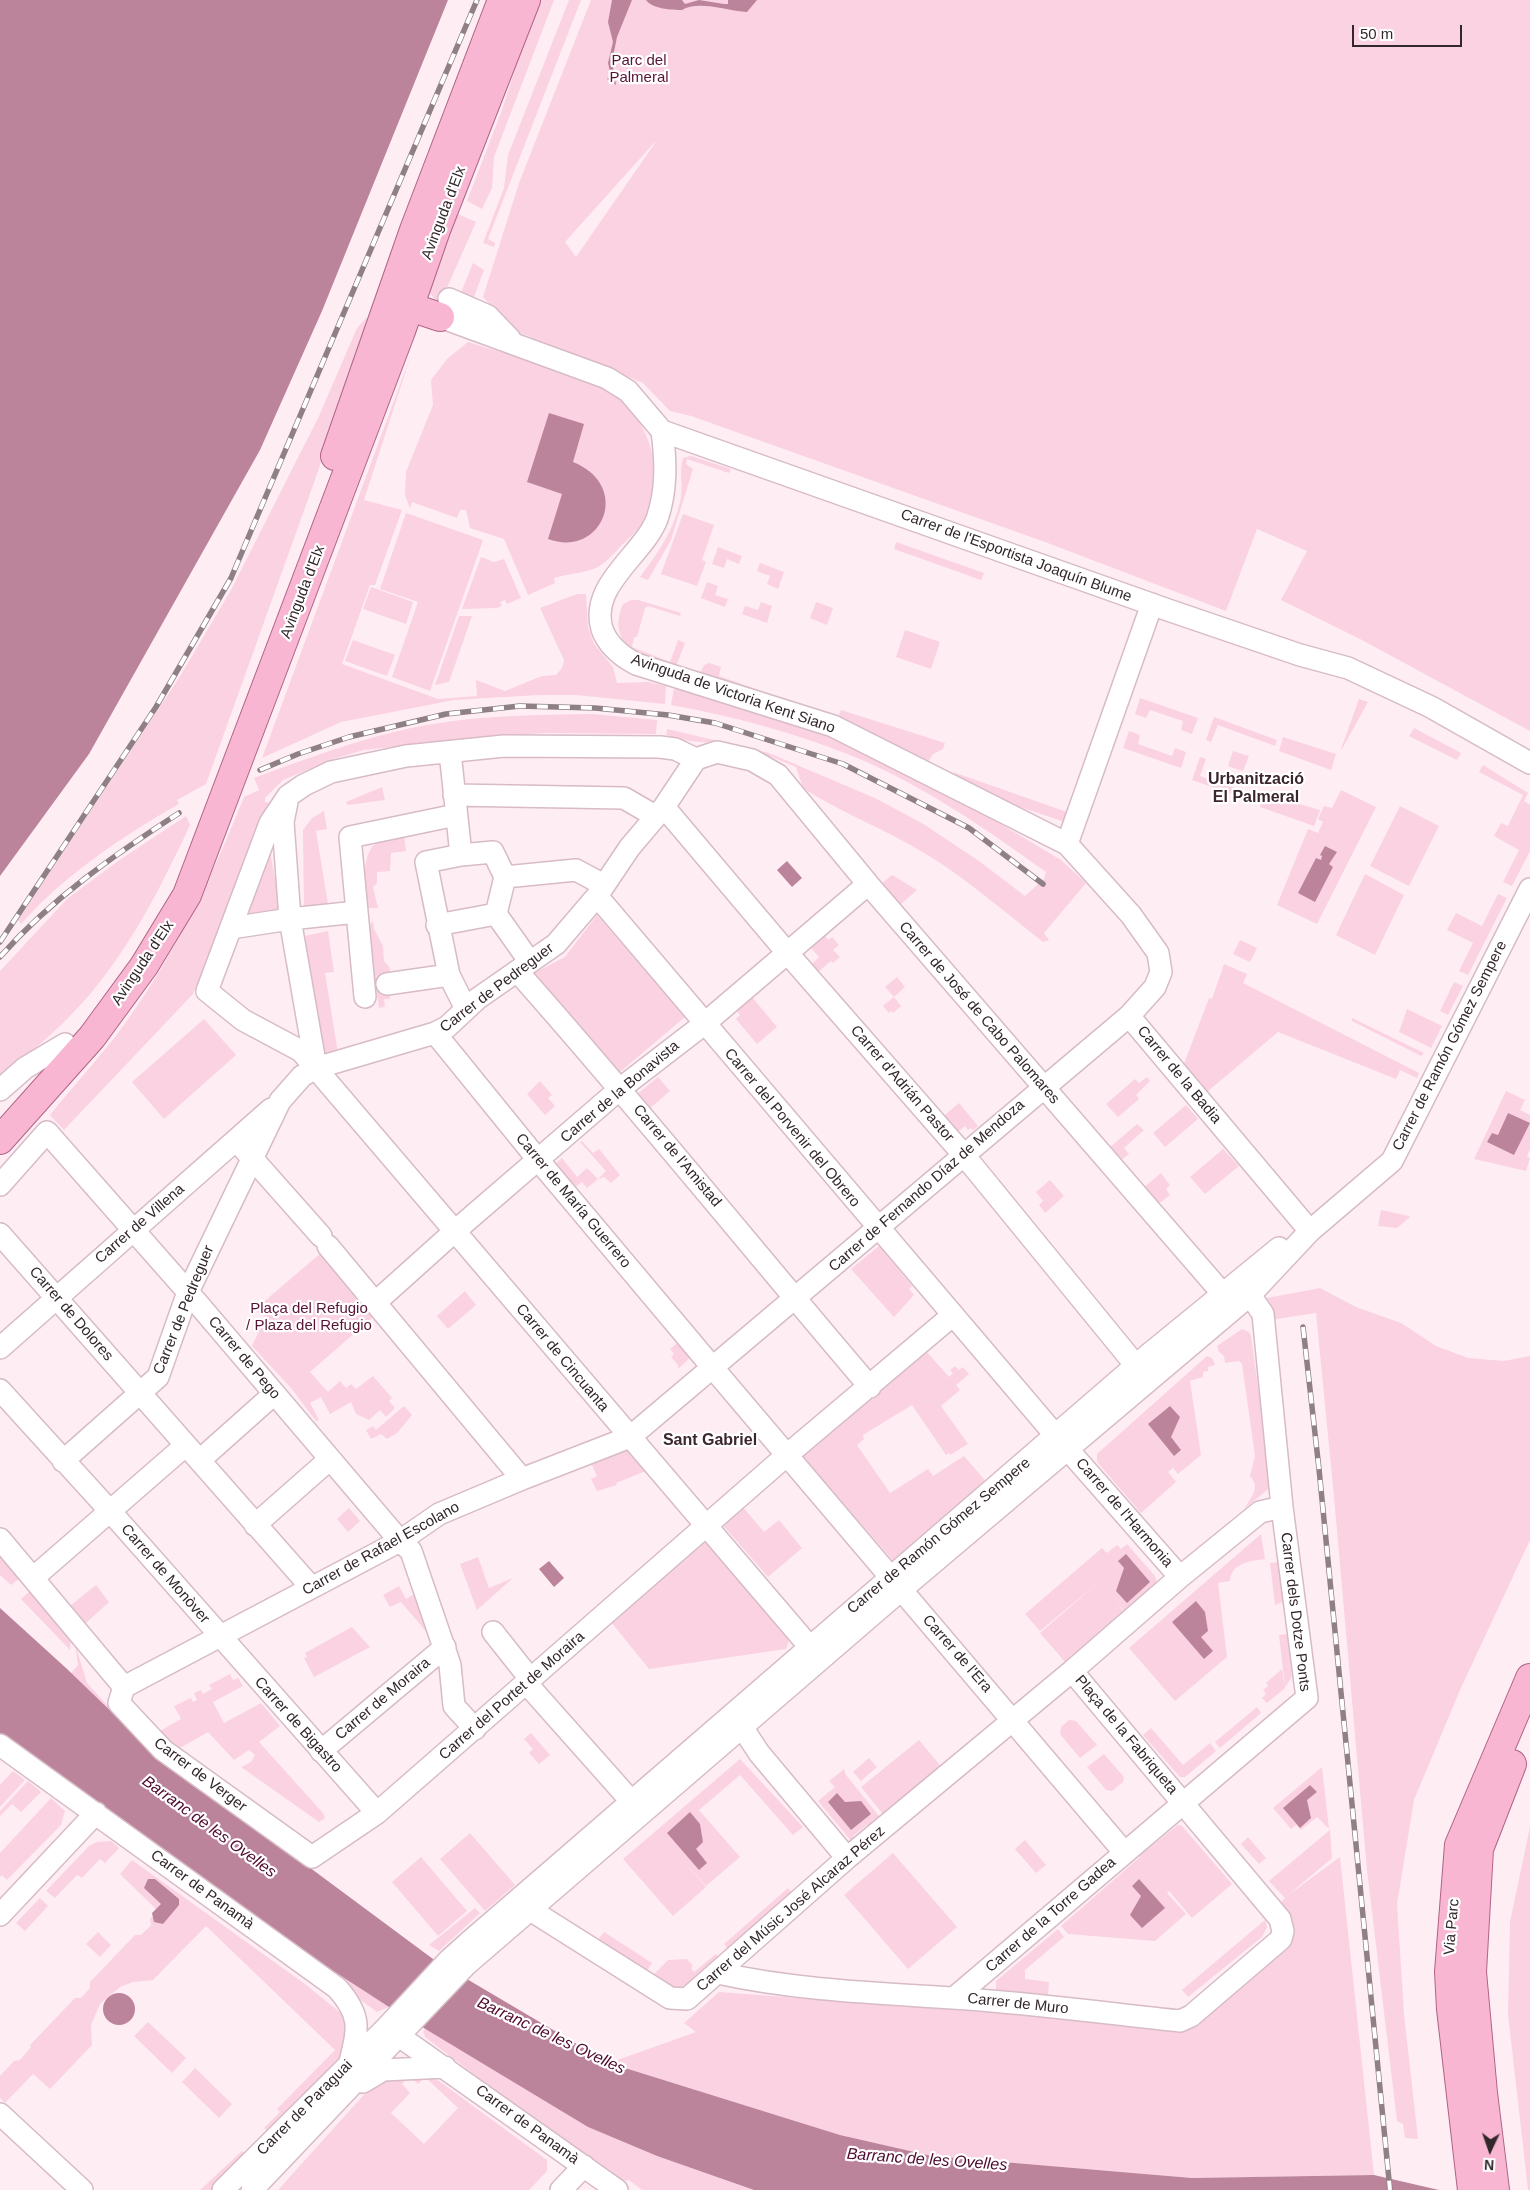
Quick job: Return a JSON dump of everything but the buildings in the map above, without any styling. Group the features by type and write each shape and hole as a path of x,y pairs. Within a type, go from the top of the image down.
{"main road":[{"name":"Avinguda d'Elx","path":"0,1116 98,1005 134,956 176,888 290,590 399,314 436,230 526,0"},
{"path":"445,308 416,320 399,314 407,275 478,85 497,12"},
{"name":"Avinguda d'Elx","path":"0,1140 92,1037 144,966 187,895 399,314"},
{"name":"Via Parc","path":"1495,2190 1479,2151 1451,2008 1449,1972 1459,1845 1530,1678"},
{"name":"Via Parc","path":"1472,2190 1479,2151 1483,2093 1472,1972 1479,1849 1530,1721"}],"street":[{"path":"445,308 511,342 607,378 628,391 662,431"},
{"name":"Carrer de l'Esportista Joaquín Blume","path":"662,431 1152,604 1365,674 1431,707 1530,764"},
{"name":"Avinguda de Victoria Kent Siano","path":"662,431 666,468 665,484 656,520 643,542 612,582 602,605 602,627 610,644 617,652 636,664 833,726 1067,844"},
{"path":"1067,844 1152,604"},
{"path":"357,912 230,928 270,823 288,796 304,785 331,772 406,756 504,746 660,747 675,750 696,759"},
{"path":"450,752 461,855"},
{"name":"Carrer de José de Cabo Palomares","path":"696,759 717,752 752,760 778,775 868,884 1222,1293"},
{"name":"Carrer de Pedreguer","path":"64,1461 158,1377 188,1292 252,1158 280,1101 302,1076 316,1068 385,1050 447,1027 466,1009 556,944 600,891 630,847 659,812 696,759"},
{"path":"288,796 283,822 290,919 316,1068"},
{"path":"365,997 350,837 455,805 624,798 659,812"},
{"name":"Carrer d'Adrián Pastor","path":"659,812 786,952 963,1154 1138,1370"},
{"name":"Carrer de la Badia","path":"1067,844 1131,915 1158,953 1161,972 1155,987 1129,1016 1310,1231"},
{"path":"438,925 496,914 506,877 493,852 461,855 426,862 438,925 449,975 466,1009"},
{"path":"506,877 576,870 600,891"},
{"name":"Carrer de la Bonavista","path":"376,1302 455,1231 621,1088 704,1024 786,952 868,884"},
{"name":"Carrer de Ramón Gómez Sempere","path":"1062,1442 1091,1430 1250,1296 1310,1231 1392,1161 1530,889"},
{"name":"Carrer del Porvenir del Obrero","path":"600,891 704,1024 1062,1442"},
{"name":"Carrer de l'Amistad","path":"496,914 524,966 621,1088 795,1300 870,1387"},
{"name":"Carrer de Cincuanta","path":"230,928 206,991 243,1020 301,1052 316,1068 809,1646"},
{"path":"387,984 449,975"},
{"name":"Carrer de Fernando Díaz de Mendoza","path":"712,1367 795,1300 877,1227 1043,1086 1129,1016"},
{"name":"Carrer de María Guerrero","path":"435,1033 538,1160 787,1455"},
{"name":"Avinguda d'Elx","path":"0,1090 25,1068 65,1044"},
{"name":"Carrer de Villena","path":"0,1348 56,1296 280,1101"},
{"name":"Carrer de Pego","path":"0,1185 47,1132 134,1229 400,1541 411,1551 450,1665 454,1706 475,1729"},
{"path":"236,1140 325,1241 522,1479"},
{"name":"Carrer de Ramón Gómez Sempere","path":"456,1964 469,1942 632,1811 742,1727 896,1584 1062,1442 1222,1293 1287,1243 1310,1231"},
{"name":"Carrer de Dolores","path":"0,1234 186,1445"},
{"path":"1222,1293 1250,1296"},
{"name":"Carrer dels Dotze Ponts","path":"1183,1803 1307,1698 1282,1507 1263,1314 1250,1296"},
{"name":"Carrer del Portet de Moraira","path":"312,1857 377,1813 707,1527 787,1455 953,1316"},
{"name":"Carrer de Rafael Escolano","path":"124,1686 400,1541 439,1514 630,1437 712,1367"},
{"name":"Carrer de Ramón Gómez Sempere","path":"1091,1430 1091,1420 1141,1378 1138,1370"},
{"path":"0,1390 64,1461"},
{"path":"200,1460 274,1394"},
{"name":"Carrer de l'Harmonia","path":"1062,1442 1180,1577"},
{"path":"33,1578 186,1445 311,1588"},
{"path":"787,1455 896,1584"},
{"path":"255,1525 330,1459"},
{"name":"Carrer de Monòver","path":"64,1461 220,1637"},
{"path":"1072,1671 1180,1577 1260,1512 1282,1507"},
{"path":"0,1539 124,1686"},
{"name":"Carrer de Ramón Gómez Sempere","path":"394,2031 456,1964 530,1909 741,1705 809,1646 896,1584"},
{"name":"Carrer de l'Era","path":"896,1584 1013,1719"},
{"path":"493,1632 529,1682 632,1811"},
{"name":"Carrer de Bigastro","path":"220,1637 377,1813"},
{"name":"Carrer de Moraira","path":"321,1751 445,1647"},
{"name":"Plaça de la Fabriqueta","path":"1013,1719 1072,1671 1183,1803 1124,1852"},
{"name":"Carrer de Verger","path":"124,1686 119,1704 164,1750 312,1857"},
{"path":"741,1705 742,1727 759,1754 847,1858"},
{"path":"1013,1719 1124,1852"},
{"name":"Carrer del Músic José Alcaraz Pérez","path":"530,1909 670,1998 687,1999 847,1858 1013,1719"},
{"name":"Carrer de Panamà","path":"0,1744 338,1988 350,2002 358,2029 350,2063"},
{"name":"Carrer de Muro","path":"718,1973 759,1982 895,1995 954,1998 1180,2021 1191,2016 1281,1939 1283,1931 1280,1919 1183,1803"},
{"path":"0,1915 96,1813"},
{"name":"Carrer de la Torre Gadea","path":"954,1998 1124,1852"},
{"name":"Carrer de Ramón Gómez Sempere","path":"469,1942 484,1938 520,1909 530,1909"},
{"name":"Carrer de Panamà","path":"394,2031 617,2190"},
{"name":"Carrer de Paraguai","path":"223,2190 350,2063 394,2031"},
{"name":"Carrer de Paraguai","path":"252,2190 343,2094 394,2031"},
{"name":"Carrer de Paraguai","path":"343,2094 383,2070 445,2067"},
{"path":"0,2114 82,2190"},
{"path":"561,2190 584,2166"}],"green space":[{"path":"537,0 554,0 494,157 492,188 482,209 467,201 502,110"},
{"path":"569,0 581,0 488,239 495,243 494,247 483,243 504,188 508,155"},
{"name":"Parc del Palmeral","path":"591,0 1530,0 1530,731 1360,639 1281,600 1307,551 1257,529 1226,611 1045,542 691,416 670,411 643,383 516,331 483,297 519,183","holes":["655,143 576,257 565,242"]},
{"path":"453,212 476,222 442,299 435,300 427,289"},
{"path":"473,263 484,270 474,297 470,298 460,295"},
{"path":"367,317 364,333 316,477 206,784 177,800 179,804 137,829 75,873 21,924 18,920 179,678 231,590 319,416 357,328"},
{"path":"468,342 569,374 607,391 621,400 632,411 641,424 653,455 655,488 652,504 646,518 638,529 598,567 554,578 555,583 528,595 504,539 470,528 466,510 460,510 457,518 412,502 410,508 405,495 406,472 433,405 431,380 447,359"},
{"path":"411,355 364,500 402,510 375,585 370,585 342,664 438,699 477,696 476,680 505,691 542,676 556,675 562,668 564,660 540,608 577,594 586,594 588,627 594,644 613,667 617,683 648,682 666,686 665,704 576,695 539,695 454,700 341,722 262,758"},
{"path":"691,456 731,469 729,473 687,459 686,464 693,469 671,540 648,580 640,577 660,549 675,519 681,497 681,467 683,458"},
{"path":"406,513 483,540 430,691 392,677 418,602 380,589"},
{"path":"683,514 714,525 702,560 706,562 697,586 661,574"},
{"path":"896,542 984,573 981,580 894,549"},
{"path":"718,547 742,556 739,564 727,559 724,568 712,564"},
{"path":"481,557 494,562 504,559 521,598 507,604 505,600 500,602 502,606 497,608 462,609"},
{"path":"760,563 784,572 778,589 767,584 770,576 757,571"},
{"path":"707,582 718,586 715,595 728,599 725,607 701,598"},
{"path":"371,587 413,602 406,624 363,609"},
{"path":"631,600 638,600 681,613 680,616 648,606 645,608 637,637 634,637 632,647 670,662 678,640 685,643 675,669 663,666 640,655 623,640 619,630 619,618 623,604"},
{"path":"761,602 772,606 767,623 742,614 745,606 758,610"},
{"path":"816,602 833,608 827,625 810,618"},
{"path":"459,616 472,616 449,682 435,685"},
{"path":"905,630 940,642 931,669 896,657"},
{"path":"353,640 395,655 387,676 345,661"},
{"path":"709,663 721,667 719,676 830,715 704,679 701,671 704,665"},
{"path":"674,688 704,695 841,740 964,802 1061,860 1086,883 1044,933 1049,940 1043,942 937,861 803,788 796,767 772,757 721,744 681,740 666,735 667,729 769,753 877,799 925,825 979,861 1025,896 1044,879 1046,872 1000,840 927,793 876,766 850,755 762,726 717,714 671,705"},
{"path":"1140,698 1198,718 1192,734 1181,730 1183,721 1150,710 1146,718 1135,714"},
{"path":"1359,699 1368,702 1341,749"},
{"path":"841,710 945,743 943,749 933,754 929,761 837,720"},
{"path":"593,714 657,720 656,734 548,733 490,736 364,750 333,759 283,780 265,798 265,802 273,804 193,994 64,1130 50,1115 124,1025 166,961 208,881 244,797 259,790 254,778 342,747 410,728 493,717"},
{"path":"1214,717 1277,740 1275,746 1218,725 1211,742 1206,740"},
{"path":"1414,728 1461,753 1457,760 1409,736"},
{"path":"1129,731 1140,735 1138,744 1172,756 1175,748 1186,752 1181,768 1123,748"},
{"path":"1283,737 1336,754 1331,770 1279,751"},
{"path":"1233,751 1249,756 1243,771 1228,766"},
{"path":"1200,757 1206,759 1200,776 1257,796 1255,802 1192,780"},
{"path":"1483,765 1528,793 1524,801 1530,805 1530,851 1512,886 1503,882 1519,850 1494,836 1501,823 1508,826 1523,795 1479,772"},
{"path":"953,772 1067,812 1077,784 1068,823 999,800 957,777"},
{"path":"382,787 385,800 348,805 346,802"},
{"path":"1341,790 1376,807 1317,924 1277,905 1308,829 1318,833 1323,822 1318,819 1324,806 1332,808"},
{"path":"1264,794 1320,810 1314,826 1260,807"},
{"path":"1400,806 1439,826 1409,886 1370,866"},
{"path":"324,811 327,829 316,831 329,910 304,912 303,830 312,818"},
{"path":"186,816 190,825 164,879 118,957 81,1004 60,1026 0,1078 0,971 67,899 118,861"},
{"path":"404,834 406,851 391,853 390,871 377,872 377,883 373,887 378,908 369,908 364,895 364,876 370,850 377,843"},
{"path":"268,841 282,915 235,922"},
{"path":"1365,874 1404,895 1375,955 1336,935"},
{"path":"892,875 917,890 900,905 882,883"},
{"path":"1498,894 1507,898 1468,975 1459,971 1473,943 1447,930 1456,913 1482,926"},
{"path":"597,915 685,1017 620,1072 534,973 565,957"},
{"path":"373,921 374,929 383,946 384,961 390,968 388,983 390,999 384,999 385,1007 379,1008 368,932 369,925"},
{"path":"328,931 334,972 325,973 338,1053 323,1054 305,936"},
{"path":"824,934 828,940 832,937 839,945 833,950 840,957 833,963 831,961 817,973 810,966 819,957 811,948"},
{"path":"1240,940 1257,948 1250,962 1233,954"},
{"path":"1224,964 1247,974 1243,983 1419,1073 1417,1078 1400,1070 1396,1079 1278,1032 1207,1092 1184,1064 1209,998 1212,999"},
{"path":"897,977 905,987 894,997 885,987"},
{"path":"1454,982 1463,986 1448,1015 1440,1011"},
{"path":"752,997 777,1027 757,1044 736,1019 740,1015 736,1010"},
{"path":"894,997 901,1006 893,1013 892,1011 889,1013 883,1006"},
{"path":"1407,1009 1442,1026 1431,1048 1399,1032"},
{"path":"1352,1018 1424,1053 1421,1056 1352,1021"},
{"path":"204,1019 236,1055 164,1119 132,1082"},
{"path":"658,1077 670,1091 648,1110 636,1095"},
{"path":"1147,1077 1150,1081 1136,1095 1139,1099 1118,1117 1106,1104 1135,1079 1139,1083"},
{"path":"540,1081 552,1095 548,1098 555,1106 545,1115 527,1094"},
{"path":"1506,1091 1525,1100 1520,1110 1530,1115 1530,1149 1527,1156 1530,1158 1526,1171 1474,1159"},
{"path":"959,1103 978,1126 973,1130 971,1128 968,1130 965,1126 954,1135 940,1119"},
{"path":"1186,1105 1198,1119 1165,1147 1153,1133"},
{"path":"1137,1124 1144,1130 1124,1148 1129,1154 1119,1162 1108,1149"},
{"path":"582,1141 593,1153 599,1149 620,1175 611,1183 604,1177 599,1178 606,1171 580,1142"},
{"path":"1223,1149 1239,1166 1205,1194 1190,1177"},
{"path":"562,1158 577,1177 587,1168 598,1179 587,1188 582,1182 574,1188 554,1165"},
{"path":"1161,1173 1170,1185 1166,1189 1170,1195 1157,1205 1142,1189"},
{"path":"1050,1180 1064,1196 1045,1213 1039,1205 1043,1201 1036,1192"},
{"path":"1381,1210 1410,1217 1397,1228 1378,1226"},
{"path":"879,1246 912,1286 909,1289 914,1295 894,1317 851,1269"},
{"name":"Plaça del Refugio / Plaza del Refugio","path":"321,1253 373,1317 310,1372 328,1392 340,1381 346,1388 351,1384 356,1389 373,1376 392,1398 389,1401 395,1408 386,1417 380,1410 369,1420 356,1414 351,1402 330,1414 321,1397 310,1403 319,1420 316,1421 291,1388 252,1346 266,1317 254,1310"},
{"path":"1320,1288 1356,1307 1401,1323 1436,1346 1468,1358 1504,1361 1530,1356 1530,1540 1460,1690 1414,1800 1397,1904 1404,2014 1418,2139 1405,2138 1403,2124 1397,2121 1367,1870 1316,1313 1270,1320 1267,1298"},
{"path":"465,1291 476,1305 448,1329 437,1316"},
{"path":"1242,1329 1249,1332 1251,1336 1272,1486 1244,1509 1252,1497 1255,1488 1255,1484 1250,1476 1255,1456 1242,1364 1239,1361 1225,1363 1224,1356 1219,1352 1217,1346"},
{"path":"678,1342 691,1357 678,1369 678,1365 671,1357 674,1354 670,1349"},
{"path":"927,1352 949,1377 953,1373 950,1370 955,1366 959,1370 963,1367 969,1374 956,1385 960,1390 941,1406 968,1444 950,1455 949,1453 946,1455 912,1405 863,1435 864,1439 857,1445 890,1493 928,1469 933,1476 964,1456 989,1485 896,1564 798,1451 910,1358 914,1363"},
{"path":"1207,1356 1212,1358 1215,1365 1208,1367 1208,1371 1203,1372 1203,1377 1190,1381 1201,1455 1178,1474 1173,1468 1168,1472 1176,1482 1141,1513 1097,1462 1097,1454"},
{"path":"404,1406 412,1415 397,1433 387,1439 381,1434 371,1439 366,1430 373,1426 376,1430"},
{"path":"627,1448 646,1471 616,1483 617,1485 597,1491 591,1479 597,1476 591,1463"},
{"path":"742,1506 764,1532 779,1520 802,1548 768,1577 721,1523"},
{"path":"349,1508 360,1521 348,1532 337,1519"},
{"path":"1261,1534 1265,1559 1242,1564 1234,1570 1230,1581 1218,1583 1227,1657 1175,1701 1129,1648"},
{"path":"706,1539 790,1637 786,1649 649,1669 607,1617"},
{"path":"1127,1544 1155,1576 1157,1584 1125,1612 1115,1601 1124,1612 1065,1662 1040,1633 1099,1582 1040,1631 1025,1614 1102,1548 1107,1553 1117,1545 1121,1549"},
{"path":"0,1552 21,1577 11,1585 0,1575"},
{"path":"478,1557 489,1588 513,1578 477,1610 460,1564"},
{"path":"1281,1562 1285,1601 1275,1605 1270,1563"},
{"path":"96,1585 109,1602 86,1623 71,1605"},
{"path":"399,1586 406,1599 422,1590 434,1641 401,1602 390,1607 383,1595"},
{"path":"30,1591 71,1636 70,1650 21,1599"},
{"path":"352,1627 370,1647 314,1677 304,1658 307,1657 305,1653"},
{"path":"1287,1634 1292,1677 1285,1687 1279,1635"},
{"path":"75,1644 87,1683 135,1736 71,1673 78,1665"},
{"path":"1282,1669 1285,1688 1267,1703 1262,1698 1266,1694 1263,1690 1268,1686 1266,1683"},
{"path":"230,1674 233,1680 238,1678 243,1686 213,1702 224,1723 261,1703 280,1726 259,1742 323,1813 325,1818 319,1822 241,1767 251,1762 255,1755 249,1750 234,1760 208,1732 180,1748 158,1732 181,1719 174,1706 191,1698 193,1702 197,1700 194,1693 201,1690 203,1694 212,1689 209,1685"},
{"path":"1257,1707 1261,1713 1220,1748 1215,1742"},
{"path":"1069,1720 1076,1721 1097,1745 1080,1758 1060,1734 1061,1727"},
{"path":"1151,1728 1183,1765 1210,1743 1216,1751 1185,1777 1180,1777 1143,1735"},
{"path":"531,1733 550,1755 539,1764 529,1753 533,1749 524,1739"},
{"path":"919,1740 944,1770 886,1818 861,1787"},
{"path":"1104,1754 1124,1777 1123,1782 1112,1791 1106,1790 1087,1767"},
{"path":"869,1758 877,1767 861,1781 853,1772"},
{"path":"740,1759 803,1827 793,1835 740,1775 699,1810 740,1857 706,1886 683,1861 706,1887 673,1916 623,1859"},
{"path":"1322,1767 1329,1829 1317,1817 1301,1830 1296,1825 1291,1829 1273,1808"},
{"path":"844,1769 846,1775 883,1821 872,1831 867,1825 853,1836 857,1842 852,1842 818,1801 835,1787 829,1781"},
{"path":"13,1771 25,1780 0,1807 0,1785"},
{"path":"28,1781 41,1792 21,1812 12,1804 0,1816 0,1811"},
{"path":"51,1798 65,1811 61,1825 7,1880 2,1875 0,1877 0,1853"},
{"path":"1178,1825 1182,1826 1232,1884 1192,1918 1169,1891 1167,1893 1186,1914 1155,1941 1068,1934 1061,1926 1139,1856"},
{"path":"1530,1827 1530,2190 1528,2190 1508,2014 1510,1922"},
{"path":"1330,1830 1332,1858 1287,1896 1340,1857 1374,2175 1192,2178 932,2156 840,2135 609,2063 696,2032 684,2023 719,1992 1194,2028 1286,1945 1282,1901 1285,1898 1269,1881"},
{"path":"470,1833 515,1885 485,1911 440,1859"},
{"path":"1248,1837 1266,1858 1259,1864 1241,1844"},
{"path":"1025,1840 1046,1865 1036,1873 1015,1849"},
{"path":"111,1841 119,1848 105,1863 100,1859 82,1878 77,1875 55,1898 46,1891 89,1846 97,1842"},
{"path":"893,1853 957,1927 908,1969 844,1895"},
{"path":"421,1857 467,1911 438,1936 392,1882"},
{"path":"132,1860 305,1984 342,2014 349,2035 347,2050 335,2069 268,2131 264,2128 280,2112 277,2109 335,2050 206,1926 153,1980 133,1982 120,1987 100,2004 91,2025 92,2045 50,2089 33,2074 5,2103 0,2098 0,2076 14,2061 20,2060 31,2047 30,2045 75,1998 81,1998 90,1988 90,1982 135,1935 141,1935 151,1925 150,1919 158,1911 120,1874"},
{"path":"788,1888 793,1894 729,1950 724,1944"},
{"path":"40,1898 48,1906 25,1931 16,1923"},
{"path":"233,1906 389,2007 377,2012"},
{"path":"475,1908 480,1913 439,1951 429,1945"},
{"path":"1265,1920 1267,1927 1262,1937 1188,1997 1182,1990"},
{"path":"1058,1929 1064,1937 1025,1970 1025,1979 1049,1982 1048,1997 996,1991 996,1981"},
{"path":"98,1932 111,1945 100,1957 86,1944"},
{"path":"604,1932 652,1963 648,1969 643,1971 598,1940"},
{"path":"716,1954 720,1959 678,1994 654,1979 655,1973 668,1960 687,1959 693,1966 691,1968 694,1972"},
{"path":"148,2022 186,2058 172,2073 134,2036"},
{"path":"426,2028 588,2127 657,2156 754,2190 642,2190 629,2180 615,2182 425,2037 423,2031"},
{"path":"195,2068 232,2104 219,2118 182,2082"},
{"path":"405,2074 424,2075 439,2081 547,2160 547,2171 529,2190 278,2190 370,2088 386,2077","holes":["409,2076 418,2084 425,2077 458,2108 424,2144 391,2113 410,2093 402,2084"]},
{"path":"242,2151 246,2154 218,2190 200,2190"}],"water":[{"path":"0,0 448,0 322,311 260,450 89,754 0,876"},
{"path":"612,0 632,0 617,37 612,62 616,85 607,79 611,76 608,63 613,42 608,22"},
{"path":"646,0 682,0 685,4 699,0 728,4 728,0 757,0 747,12 704,6 689,7 682,10 668,9 657,7"},
{"path":"549,413 584,424 573,462 591,473 602,487 606,502 603,517 595,530 583,539 567,542 548,539 562,494 527,482"},
{"path":"1325,846 1337,852 1329,864 1333,867 1315,902 1298,893 1316,858 1321,860 1322,856 1320,855"},
{"path":"787,861 802,878 792,887 777,870"},
{"path":"1508,1113 1530,1123 1514,1155 1487,1142 1492,1133 1498,1135"},
{"path":"1170,1406 1180,1417 1171,1437 1181,1450 1174,1456 1148,1424"},
{"path":"1126,1554 1150,1582 1127,1603 1116,1591 1124,1568 1118,1561"},
{"path":"549,1561 564,1578 554,1587 539,1569"},
{"path":"1196,1601 1205,1612 1208,1631 1201,1637 1213,1651 1204,1659 1172,1622"},
{"name":"Barranc de les Ovelles","path":"0,1608 148,1747 220,1801 433,1959 609,2063 840,2135 932,2156 1192,2178 1374,2175 1439,2190 754,2190 657,2156 588,2127 389,2007 233,1906 0,1735"},
{"path":"1310,1785 1317,1792 1307,1800 1311,1818 1300,1828 1283,1808"},
{"path":"837,1793 845,1802 861,1801 871,1814 851,1830 828,1802"},
{"path":"690,1812 700,1824 703,1842 696,1849 707,1863 699,1870 667,1833"},
{"path":"148,1879 155,1879 179,1899 179,1905 163,1924 154,1922 152,1913 161,1904 144,1888"},
{"path":"1139,1879 1165,1908 1142,1928 1130,1915 1141,1896 1132,1886"},
{"path":"119,1993 125,1994 130,1998 134,2003 134,2015 130,2020 125,2024 119,2025 113,2024 108,2020 104,2015 103,2009 104,2003 108,1998 113,1994"}],"railway":[{"path":"0,942 156,707 231,578 477,0"},
{"path":"260,770 298,754 349,737 446,714 520,706 595,708 668,715 715,723 843,764 969,828 1043,884"},
{"path":"0,957 40,916 84,879 179,813"},
{"path":"1303,1327 1319,1469 1390,2190"}],"district":[{"name":"Urbanització El Palmeral","path":"1256,789"},
{"name":"Sant Gabriel","path":"710,1441"}]}
